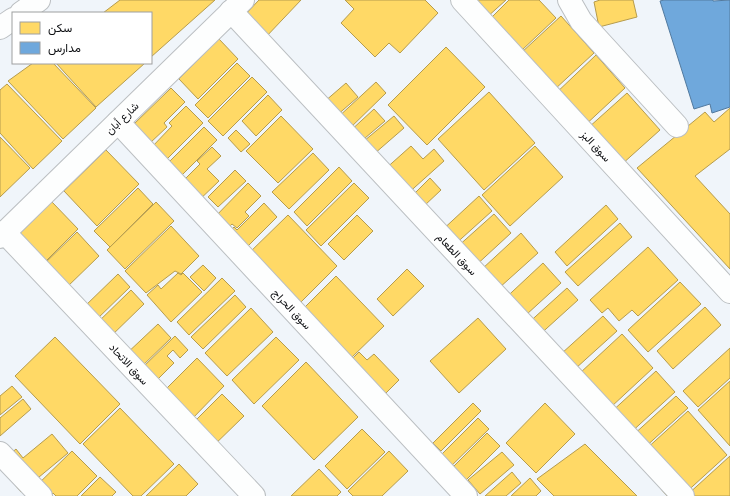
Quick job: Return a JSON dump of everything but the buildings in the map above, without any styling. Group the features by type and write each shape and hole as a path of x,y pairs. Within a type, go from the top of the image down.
{"street":[{"path":"22,12 39,0"},
{"name":"سوق البز","path":"462,0 730,292"},
{"path":"569,0 582,21 677,126"},
{"name":"شارع أبان","path":"2,235 237,6"},
{"name":"سوق الطعام","path":"237,6 683,496"},
{"path":"0,28 12,20"},
{"name":"سوق الحراج","path":"118,122 466,496"},
{"name":"سوق الاتحاد","path":"2,235 254,496"},
{"path":"0,453 41,496"}]}
